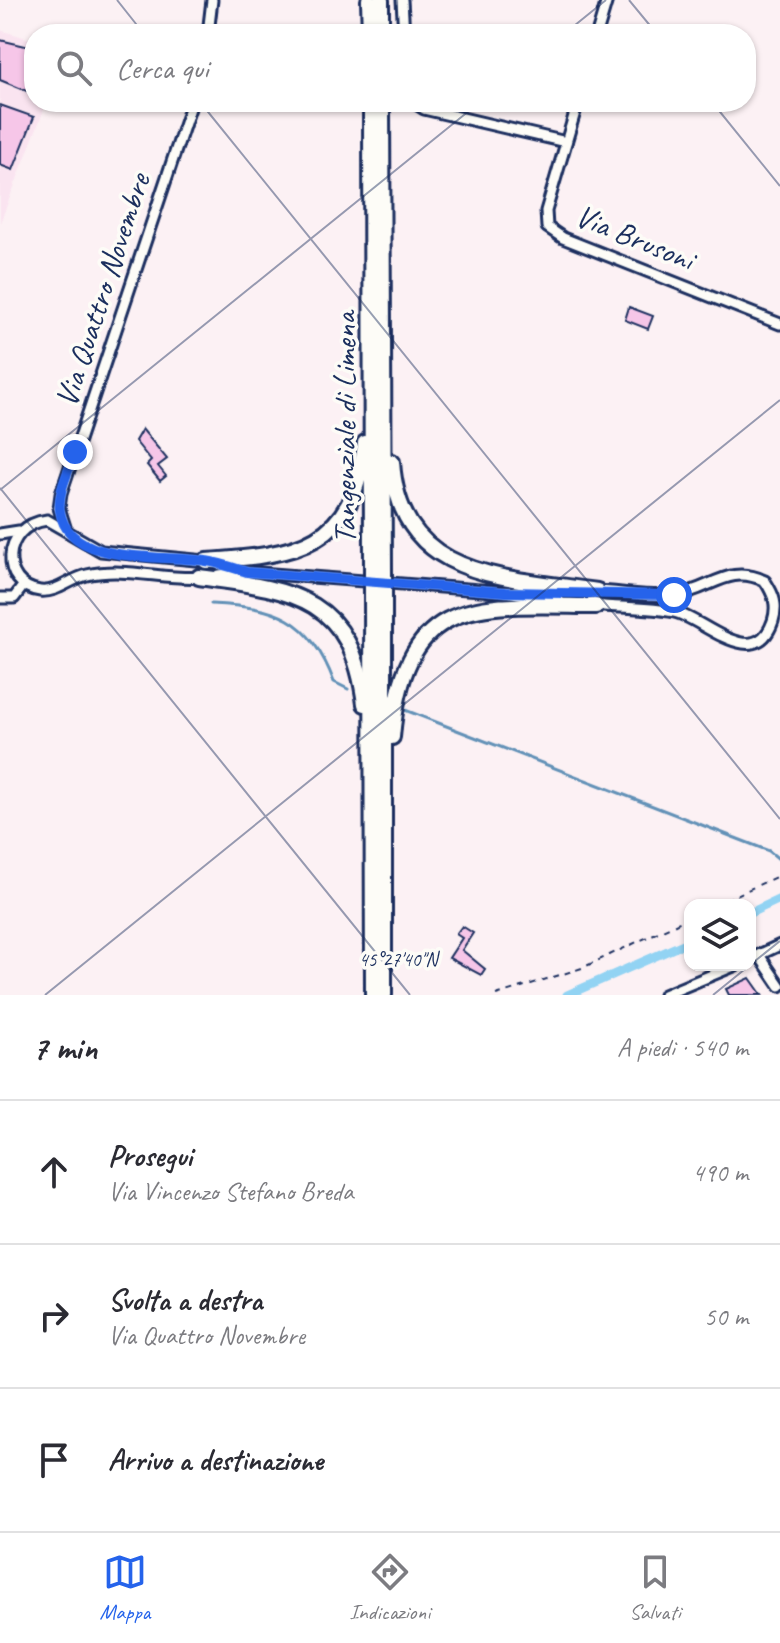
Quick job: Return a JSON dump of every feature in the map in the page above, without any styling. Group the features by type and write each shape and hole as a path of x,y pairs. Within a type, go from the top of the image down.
{"highway":[{"path":"369,0 370,24"},
{"path":"381,0 381,24"},
{"name":"Tangenziale di Limena","path":"371,112 378,572"},
{"name":"Tangenziale di Limena","path":"381,995 378,572 383,340 382,112"},
{"path":"383,340 390,390 393,480 403,513 419,539 448,561 482,573 597,598"},
{"path":"206,561 261,558 301,548 329,529 348,507 361,479 373,363"},
{"path":"199,577 286,591 316,606 350,643 357,660 365,704 378,839"},
{"path":"378,839 400,678 415,648 457,615 483,608 597,598"}],"street":[{"path":"209,24 212,0"},
{"path":"402,0 403,24"},
{"path":"600,24 607,0"},
{"name":"Via Quattro Novembre","path":"66,530 59,508 61,494 189,112"},
{"path":"437,112 566,142"},
{"name":"Via Brusoni","path":"575,112 545,221 553,233 780,324"},
{"name":"Via Quattro Novembre","path":"38,521 61,494"},
{"path":"8,566 10,539 38,521 47,520 101,551 206,561 247,572"},
{"path":"0,534 19,531"},
{"path":"0,554 23,586 38,591 56,590 84,576 123,570 199,577 247,572 597,598 697,591 734,574 780,581"},
{"path":"597,598 693,618 729,643 745,643 760,639 771,627 778,603 765,581"},
{"path":"0,598 14,598 23,586"},
{"path":"756,956 780,945"},
{"path":"756,959 780,986"},
{"path":"664,995 722,971"}],"path":[{"path":"728,899 780,875"},
{"path":"496,995 582,968 684,920"}],"shaded area":[{"path":"0,30 24,37 24,112 43,112 0,223"}],"building":[{"path":"0,40 24,46 24,90 0,80"},
{"path":"0,105 34,117 13,170 0,165"},
{"path":"629,307 653,316 648,329 625,320"},
{"path":"142,429 167,459 158,466 166,476 160,481 147,465 151,461 135,441"},
{"path":"462,926 473,933 462,950 485,969 481,975 449,958 462,938 456,934"},
{"path":"750,978 762,995 729,995 726,989"}],"waterway":[{"path":"211,604 254,608 288,620 314,643 334,682 348,689"},
{"path":"405,710 769,851 780,860"},
{"path":"756,910 780,899"},
{"path":"567,995 684,944"}],"route":[{"path":"75,452 59,508 66,530 101,551 206,561 247,572 506,592 597,591 674,595"}]}
